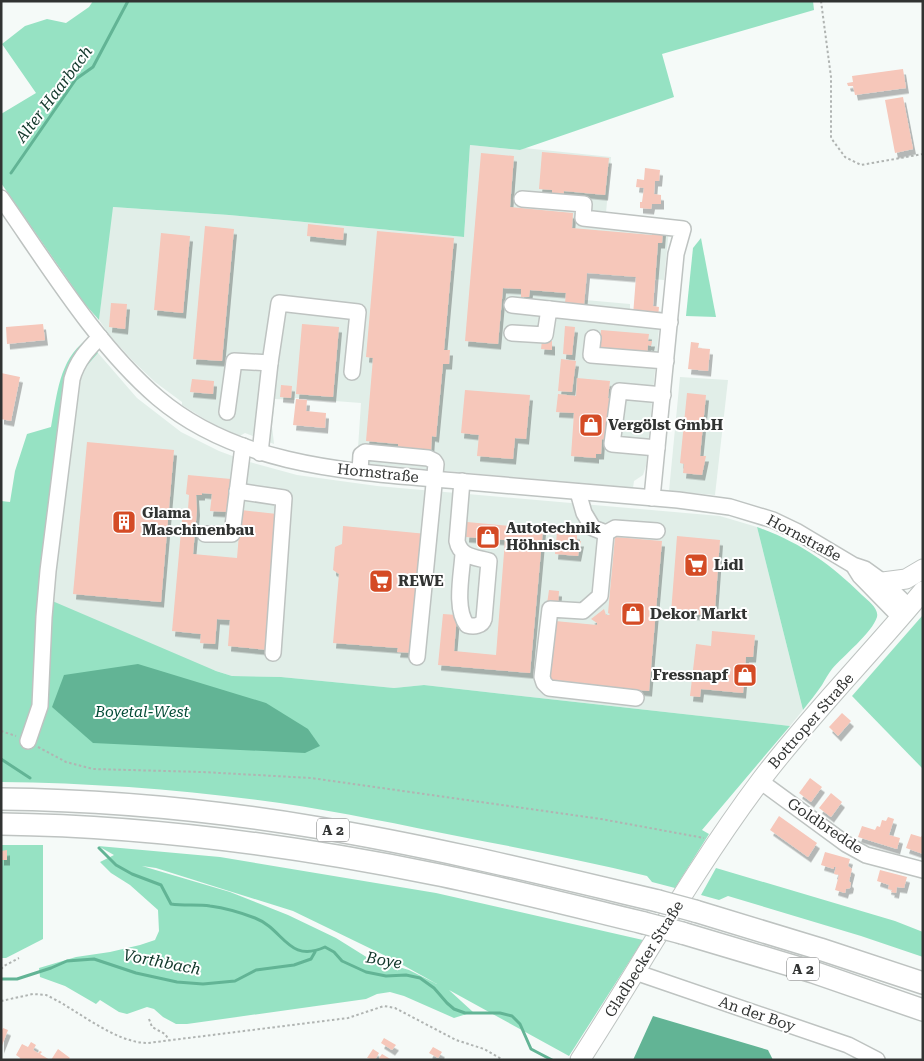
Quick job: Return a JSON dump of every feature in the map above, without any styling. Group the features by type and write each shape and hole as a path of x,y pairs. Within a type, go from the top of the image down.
{"highway":[{"name":"A 2","path":"1,799 114,804 220,813 315,827 500,863 658,901 820,948 923,983"},
{"name":"A 2","path":"1,824 72,826 173,833 358,859 434,874 682,933 812,972 923,1010"}],"main road":[{"path":"883,582 906,579 923,569"},
{"name":"Bottroper Straße","path":"711,850 760,780 799,732 923,590"},
{"name":"Gladbecker Straße","path":"580,1060 711,850"}],"street":[{"name":"Hornstraße","path":"1,198 100,337 139,381 160,400 204,429 260,452 312,464 435,479 714,504 743,510 773,520 796,531 853,565 866,569 883,582 905,612"},
{"path":"522,199 584,204 583,218 683,229 676,254 652,498"},
{"path":"260,452 279,304 358,312 352,372"},
{"path":"512,305 670,322"},
{"path":"512,333 545,335 548,309"},
{"path":"28,741 40,706 47,580 72,379 82,356 100,337"},
{"path":"594,338 591,355 666,361"},
{"path":"227,412 234,361 270,363"},
{"path":"657,448 612,444 619,391 663,395"},
{"path":"205,534 232,534 243,446"},
{"path":"417,657 435,479"},
{"path":"462,481 457,541 458,548 463,554"},
{"path":"237,491 284,498 273,653"},
{"path":"578,492 584,513 593,528 606,533"},
{"path":"606,533 615,528 657,531"},
{"path":"606,533 600,596 583,611 550,609 542,677 544,683 549,688 636,698"},
{"name":"Hornstraße","path":"853,565 860,576 905,612"},
{"name":"Goldbredde","path":"760,780 846,844 866,855 923,870"},
{"name":"An der Boy","path":"635,972 848,1045 877,1060"}],"path":[{"path":"821,1 831,77 831,138 845,157 861,165 923,154"},
{"path":"1,731 28,741 66,762 93,769 311,778 601,819 701,837 711,850"},
{"path":"1,969 19,958"},
{"path":"1,1001 33,994 46,995 129,1041 148,1043 348,1018 384,1006 394,1008 456,1040 484,1049 503,1060"},
{"path":"149,1019 152,1027 165,1034 169,1041"}],"shaded area":[{"path":"470,145 520,150 524,148 611,157 606,213 670,219 664,280 587,273 585,300 630,304 630,315 660,318 646,466 643,475 634,481 633,488 357,463 361,403 295,398 295,400 275,399 272,426 274,444 245,433 238,437 182,405 182,402 155,382 134,362 111,337 99,320 112,207 229,215 464,237"},
{"path":"98,353 137,398 181,432 219,451 246,461 297,475 377,486 720,516 757,527 803,710 790,726 424,685 394,688 281,677 232,676 48,617 78,376"},
{"path":"680,377 728,380 715,495 669,491"},
{"path":"138,664 266,703 308,729 320,746 305,753 93,743 52,707 64,675"},
{"path":"653,1016 768,1050 773,1060 633,1060"}],"green space":[{"path":"93,1 813,1 814,10 662,54 674,97 520,150 470,145 464,237 229,215 113,207 99,320 84,303 1,183 1,114 36,93 2,44 25,26 47,19 66,23 89,7"},
{"path":"701,238 716,317 686,316 693,248"},
{"name":"Boyetal-West","path":"86,340 98,353 78,376 50,600 216,671 232,676 281,677 394,688 424,685 790,726 702,830 709,834 675,888 652,882 647,876 601,865 394,823 303,807 211,794 141,788 1,782 1,501 10,502 15,471 27,434 51,427 58,391 65,368 77,348"},
{"path":"757,527 773,533 814,555 870,602 877,614 869,630 832,669 803,710"},
{"path":"923,617 923,769 852,696"},
{"path":"1,845 43,845 43,939 6,958 1,958"},
{"path":"98,846 220,857 436,893 643,940 569,1056 449,990 473,1012 454,1018 404,996 390,992 377,994 366,999 176,1024 163,1017 154,1009 147,1007 127,1014 119,1012 100,1000 96,1004 65,986 40,977 39,968 76,957 110,952 155,940 159,931 158,910 100,862 114,855","holes":["142,866 156,868 293,911 392,959 437,984 409,970 368,958 336,938 288,915 230,892"]},
{"path":"716,868 895,921 923,932 923,957 861,936 728,896 719,900 701,895"}],"building":[{"path":"903,69 906,88 855,95 853,86 848,86 847,83 853,82 852,76"},
{"path":"903,97 913,149 895,153 885,100"},
{"path":"542,152 609,158 605,195 564,191 563,198 552,197 552,190 539,189"},
{"path":"481,153 514,156 510,207 573,213 572,228 652,235 652,229 663,230 662,243 658,243 653,306 659,307 658,317 633,315 636,277 587,273 584,305 565,303 566,293 530,290 529,297 521,297 521,289 503,288 498,344 465,341"},
{"path":"645,168 660,170 659,181 655,181 654,194 661,195 661,204 652,204 651,209 640,208 644,188 636,187 637,179 644,180"},
{"path":"308,224 344,228 343,240 307,236"},
{"path":"205,226 234,229 222,361 193,359"},
{"path":"377,231 454,238 444,350 450,350 449,364 443,364 436,437 432,436 431,451 398,448 398,444 366,441 373,358 366,357"},
{"path":"161,233 190,236 183,313 154,310"},
{"path":"111,303 127,304 125,329 109,327"},
{"path":"43,324 45,340 7,344 6,327"},
{"path":"302,324 339,327 333,397 296,394"},
{"path":"565,326 575,327 572,355 563,354"},
{"path":"601,330 649,334 648,341 652,341 651,346 648,345 647,356 599,352"},
{"path":"542,340 552,341 552,350 541,349"},
{"path":"691,342 699,343 698,348 710,349 708,371 688,369"},
{"path":"561,359 576,361 572,392 558,391"},
{"path":"1,373 20,377 11,421 1,419"},
{"name":"Vergölst GmbH","path":"577,378 610,381 608,398 611,399 607,440 602,439 601,454 596,454 596,458 571,456 574,413 556,412 558,394 576,396"},
{"path":"192,379 214,381 213,394 190,392"},
{"path":"281,385 292,386 291,398 280,397"},
{"path":"465,390 530,395 526,439 515,438 513,459 477,456 479,435 461,433"},
{"path":"687,393 706,395 700,456 706,456 702,475 683,473 684,464 680,463"},
{"path":"296,399 307,400 306,411 326,413 325,428 293,425"},
{"name":"Glama Maschinenbau","path":"87,442 174,450 161,602 73,594"},
{"path":"188,475 231,479 228,512 210,511 212,494 202,493 202,495 196,495 197,510 193,554 237,558 241,510 277,514 267,623 270,623 268,650 228,646 230,620 217,619 215,644 200,643 201,634 172,631 183,509 188,509 189,495 186,494"},
{"path":"467,522 543,529 530,673 438,665 443,614 457,615 454,651 496,655 505,540 466,537"},
{"path":"343,526 427,534 415,653 397,652 398,648 333,643 339,574 333,570 335,547 342,544"},
{"path":"557,532 577,534 577,541 581,541 578,556 555,554"},
{"name":"Lidl","path":"677,536 720,540 715,609 708,608 707,615 671,613"},
{"name":"Dekor Markt","path":"615,537 662,541 649,691 550,682 555,621 597,625 591,619 604,609 606,615 610,614 608,613"},
{"path":"549,590 559,591 558,605 547,604"},
{"path":"712,631 755,635 753,657 746,657 743,693 701,689 700,697 690,696 696,644 711,646"},
{"path":"842,713 851,721 838,736 829,727"},
{"path":"810,778 822,787 811,802 799,793"},
{"path":"831,793 842,802 831,817 819,808"},
{"path":"779,816 817,843 808,857 770,830"},
{"path":"888,817 894,819 889,835 900,838 897,849 858,837 862,826 875,830 877,826 880,827 882,820 886,821"},
{"path":"911,834 921,837 923,834 923,854 906,848"},
{"path":"7,850 7,860 1,860 1,851"},
{"path":"825,852 850,859 848,866 852,869 849,881 851,883 850,888 846,889 845,893 835,890 839,875 834,874 836,867 834,869 821,865"},
{"path":"880,870 907,877 904,888 897,887 896,893 891,892 892,890 888,889 889,885 877,881"},
{"path":"3,1028 8,1030 1,1048 1,1032"},
{"path":"384,1038 396,1045 392,1050 381,1043"},
{"path":"31,1042 36,1045 33,1050 38,1053 42,1052 40,1054 50,1060 23,1060 16,1055 22,1044 28,1047"},
{"path":"433,1047 442,1052 438,1058 429,1053"},
{"path":"58,1049 70,1058 68,1060 51,1060"},
{"path":"373,1049 379,1053 375,1060 367,1058"},
{"path":"382,1054 392,1060 381,1060 379,1058"}],"waterway":[{"name":"Alter Haarbach","path":"11,173 76,79 93,67 128,1"},
{"name":"Boye","path":"1,759 30,778"},
{"name":"Boye","path":"99,848 116,865 132,874 161,885 171,904 210,906 245,914 265,923 294,948 303,951 313,951 325,947 334,952 342,961 366,972 386,976 406,975 420,978 434,988 454,1009 465,1013 500,1013 512,1016 520,1024 531,1049 552,1060"},
{"name":"Vorthbach","path":"1,979 17,979 67,961 94,959 136,973 177,982 203,984 235,981 256,970 294,965 311,959 315,952"}],"place":[{"name":"Vergölst GmbH","path":"591,425"},
{"name":"Glama Maschinenbau","path":"124,522"},
{"name":"Autotechnik Höhnisch","path":"488,537"},
{"name":"Lidl","path":"696,565"},
{"name":"REWE","path":"381,581"},
{"name":"Dekor Markt","path":"633,614"},
{"name":"Fressnapf","path":"745,675"}]}
